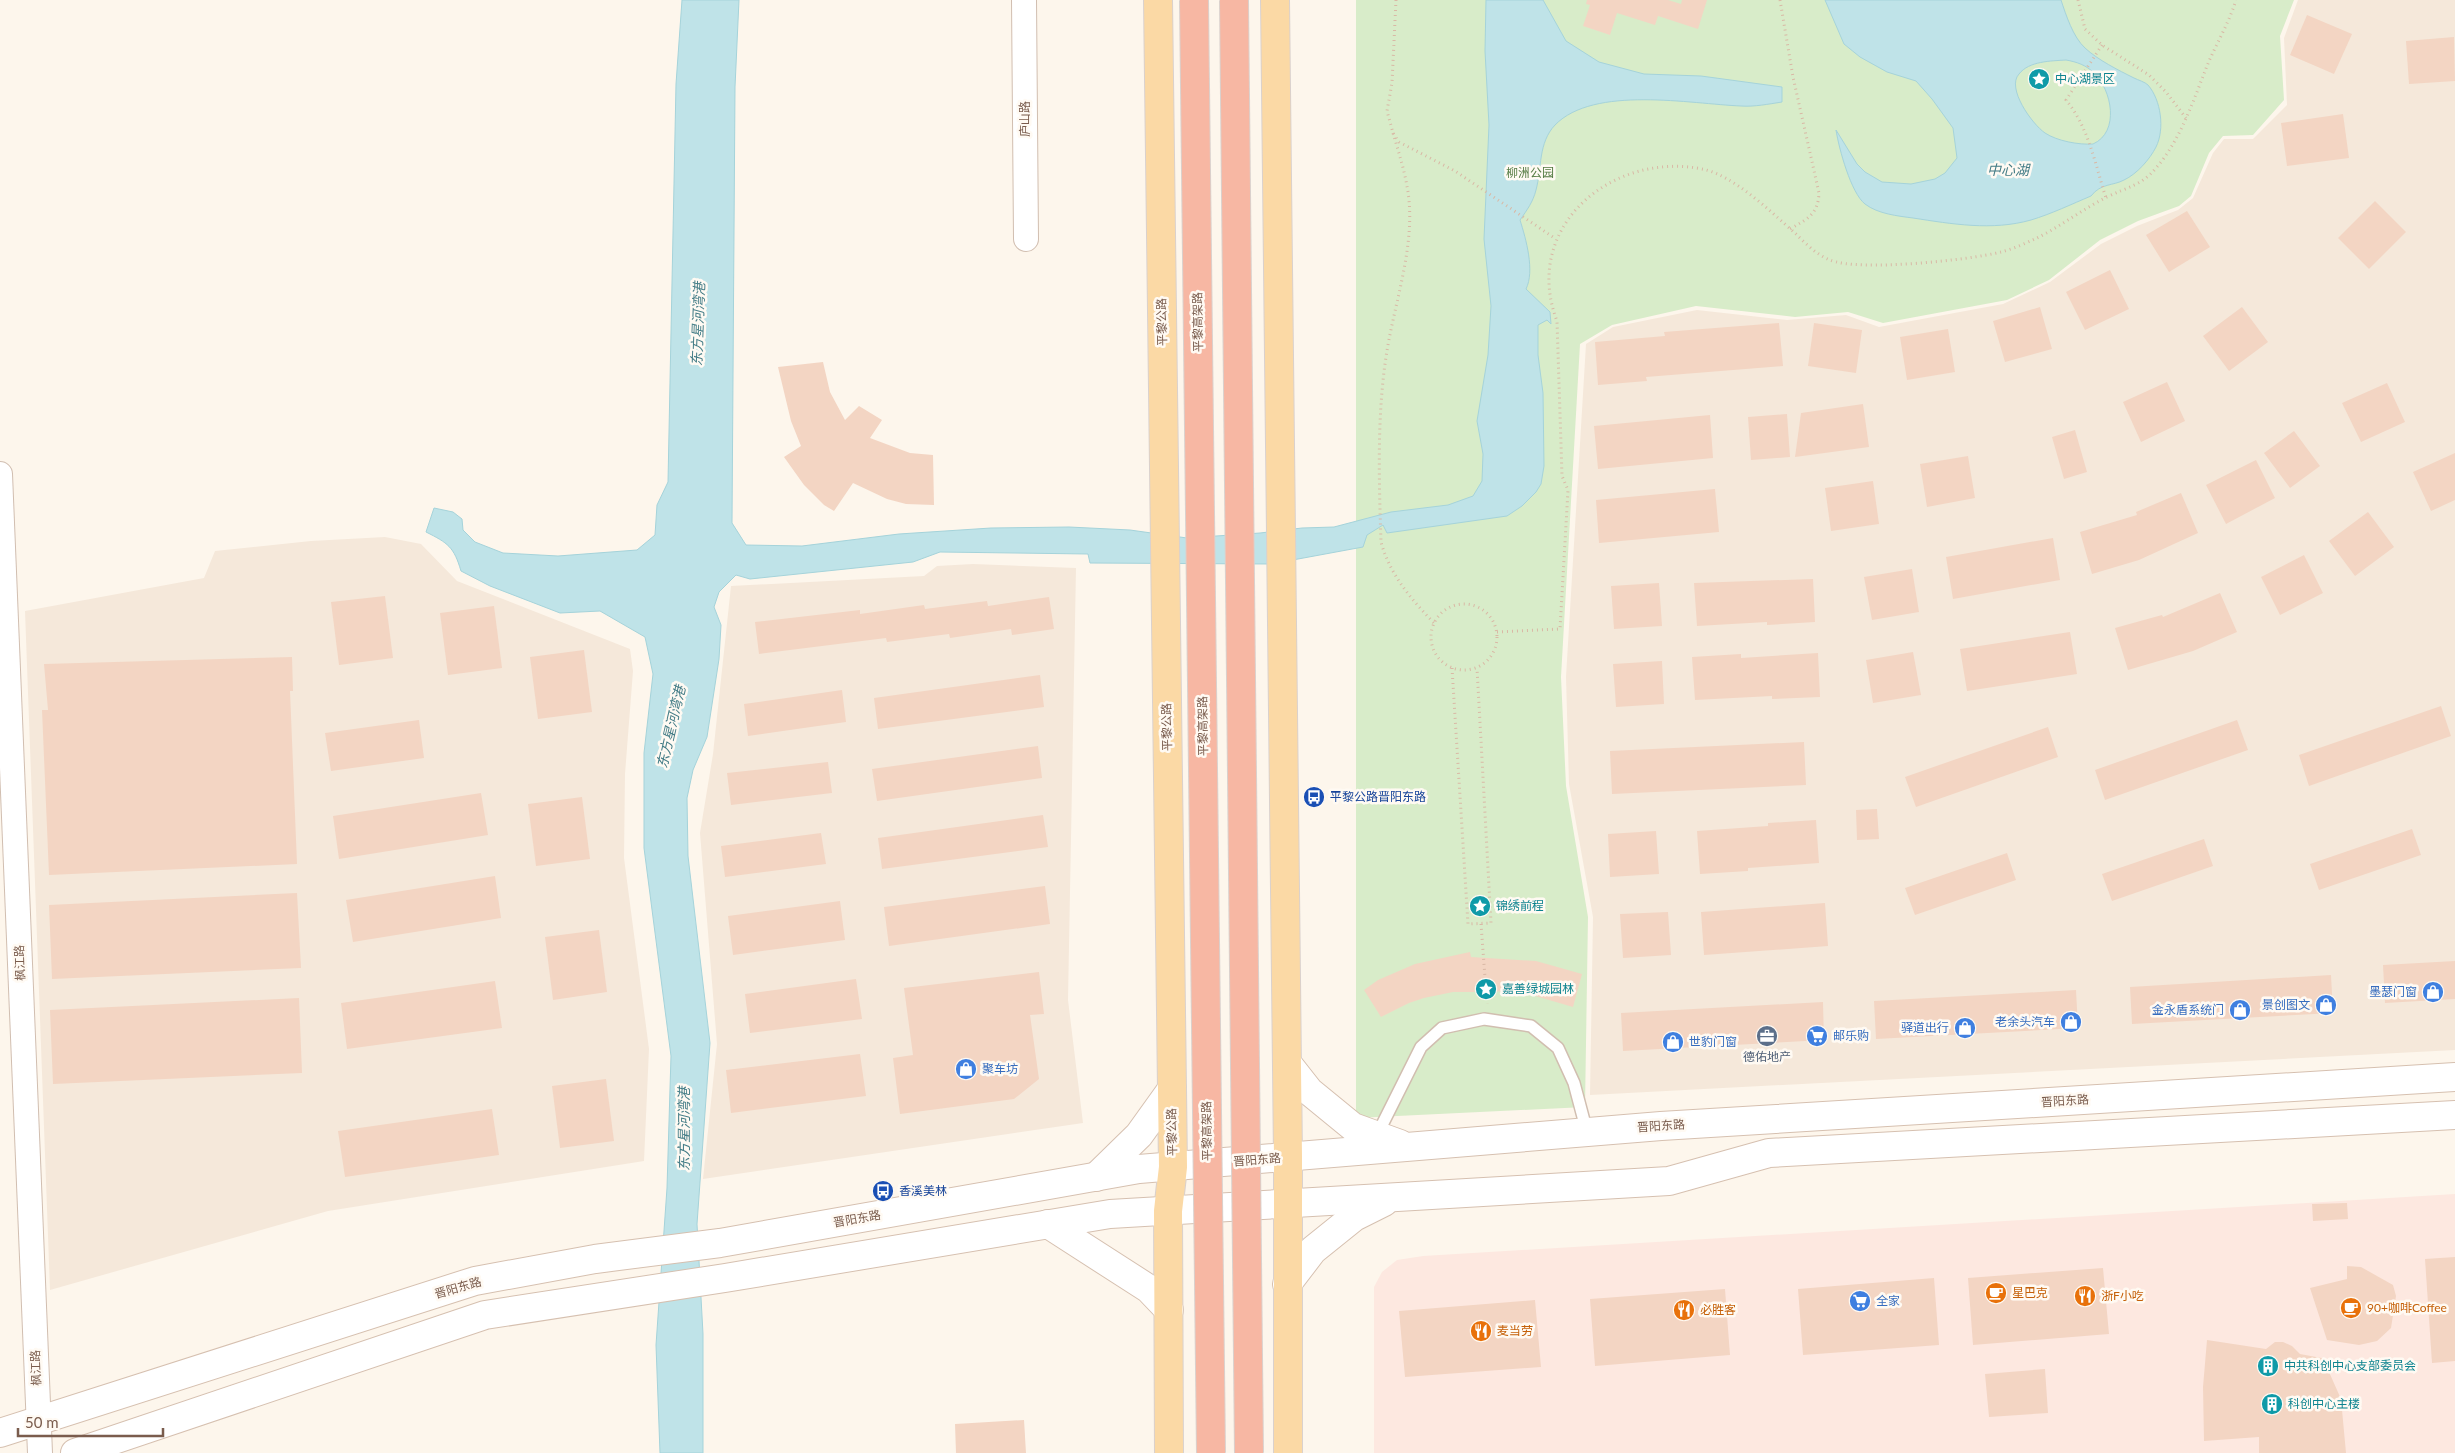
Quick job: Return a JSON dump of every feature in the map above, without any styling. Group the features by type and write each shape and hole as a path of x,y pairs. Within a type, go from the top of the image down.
{"highway":[{"name":"平黎高架路","path":"1194,0 1211,1453"},
{"path":"1234,0 1249,1453"}],"main road":[{"name":"平黎公路","path":"1158,0 1173,1167 1168,1211 1169,1453"},
{"path":"1275,0 1288,1157 1286,1204 1288,1453"},
{"path":"1287,1063 1308,1090 1353,1127 1408,1147"},
{"name":"晋阳东路","path":"0,1433 475,1281 594,1259 720,1243 1096,1177 1173,1167 1587,1132 2455,1077"},
{"path":"1096,1177 1139,1135 1172,1089"},
{"path":"75,1453 485,1315 725,1278 1110,1214 1669,1181 1769,1153 2455,1115"},
{"path":"1287,1284 1313,1250 1354,1217 1396,1197"},
{"path":"1048,1224 1149,1288 1169,1310"}],"street":[{"name":"庐山路","path":"1024,0 1026,239"},
{"name":"枫江路","path":"0,474 40,1453"}],"lane":[{"path":"1377,1135 1421,1047 1442,1028 1488,1020 1531,1026 1558,1048 1574,1082 1587,1132"}],"path":[{"path":"1396,0 1392,83 1387,111 1403,166 1408,193 1410,222 1402,277 1386,356 1381,400 1381,542 1386,558 1398,580 1411,598 1434,623"},
{"path":"1780,0 1793,77 1819,193 1819,205 1811,217 1790,229"},
{"path":"2078,0 2085,29 2102,45 2149,74 2186,118"},
{"path":"1497,632 1560,629 1568,490 1562,476 1557,321 1552,307 1549,284 1553,245 1567,219 1587,198 1606,185 1640,170 1666,166 1705,169 1730,182 1769,210 1812,249 1831,260 1856,265 1965,258 2002,252 2037,238 2106,198 2140,184 2158,167 2195,99 2207,66 2236,0"},
{"path":"2102,45 2066,100 2076,112 2087,135 2106,198"},
{"path":"1392,133 1399,142 1455,171 1556,239"},
{"path":"1466,604 1486,612 1493,621 1497,632 1497,643 1493,653 1486,662 1477,668 1466,670 1452,668 1438,657 1432,648 1431,637 1434,623 1446,610 1456,605 1466,604"},
{"path":"1452,668 1468,924 1480,924 1491,923 1477,668"},
{"path":"1480,924 1488,1020"}],"shaded area":[{"path":"2298,0 2455,0 2455,1050 1590,1095 1593,917 1569,784 1566,677 1586,344 1613,327 1697,310 1787,320 1846,315 1879,327 2003,304 2050,282 2101,244 2137,226 2178,210 2193,198 2213,153 2224,139 2253,139 2287,105 2284,38"},
{"path":"385,537 421,544 457,581 630,649 633,671 625,774 624,858 649,1049 644,1161 328,1211 50,1290 25,611 204,578 215,551 311,541"},
{"name":"香溪美林","path":"973,564 1076,568 1068,1000 1083,1123 703,1179 717,1044 700,833 713,754 731,586 924,576 937,566"},
{"path":"2455,1194 2455,1453 1374,1453 1374,1287 1382,1272 1397,1260 1423,1256"}],"green space":[{"name":"柳洲公园","path":"1356,0 2294,0 2280,36 2284,100 2253,135 2223,136 2209,153 2191,196 2179,206 2138,221 2100,240 2049,280 2007,300 1883,323 1848,312 1795,317 1696,306 1612,325 1580,344 1561,677 1566,786 1588,917 1585,1107 1356,1118"}],"water":[{"name":"东方星河湾港","path":"682,0 739,0 735,87 732,523 746,545 802,546 899,534 991,528 1069,527 1130,530 1187,538 1334,527 1391,512 1448,505 1473,496 1482,481 1483,454 1477,421 1488,355 1491,306 1484,239 1489,125 1485,51 1486,0 1543,0 1566,41 1599,62 1644,74 1701,76 1782,87 1782,102 1746,106 1670,101 1618,101 1593,105 1572,113 1555,125 1550,132 1541,156 1535,194 1530,206 1520,220 1530,264 1529,282 1526,289 1550,312 1551,324 1547,320 1538,325 1538,355 1543,393 1544,466 1541,484 1536,492 1522,506 1507,516 1387,533 1383,525 1367,535 1363,547 1271,564 1090,563 1088,554 940,552 913,562 750,579 736,575 719,592 714,607 721,625 719,659 707,737 693,770 687,798 688,856 710,1043 697,1224 703,1334 703,1453 660,1453 656,1345 667,1188 671,1056 644,848 644,753 653,674 645,637 600,611 560,613 490,586 461,571 453,551 440,539 426,532 434,508 453,512 462,519 463,530 475,542 503,553 558,556 637,550 655,535 657,505 668,482 676,84"},
{"name":"中心湖","path":"1825,0 2061,0 2073,32 2085,48 2108,64 2147,84 2152,91 2159,106 2161,123 2159,140 2147,161 2129,177 2099,189 2091,196 2031,220 1987,226 1957,224 1882,212 1865,204 1855,190 1843,159 1836,130 1857,164 1865,172 1882,182 1911,184 1935,179 1945,173 1957,158 1953,128 1916,81 1887,72 1860,57 1844,44","holes":["2066,60 2078,63 2091,70 2100,80 2109,100 2110,121 2107,130 2102,138 2093,144 2068,142 2045,133 2028,114 2018,96 2016,80 2019,74 2028,66 2041,62"]}],"building":[{"path":"1587,0 1668,0 1681,4 1682,0 1707,0 1698,29 1658,16 1655,25 1617,13 1610,35 1583,26 1590,5 1586,4"},
{"path":"2307,15 2352,34 2334,74 2290,55"},
{"path":"2454,37 2455,81 2409,84 2406,41"},
{"path":"2343,114 2349,158 2287,166 2281,123"},
{"path":"2375,201 2406,232 2369,269 2338,238"},
{"path":"2187,211 2210,247 2169,272 2146,235"},
{"path":"2110,270 2129,309 2085,330 2066,292"},
{"path":"2040,307 2052,349 2005,362 1993,321"},
{"path":"2242,307 2268,342 2229,371 2203,336"},
{"path":"1779,323 1783,366 1646,377 1647,381 1598,385 1595,342 1665,336 1664,332"},
{"path":"1814,323 1862,330 1856,373 1808,366"},
{"path":"1948,329 1955,372 1907,380 1900,337"},
{"path":"823,362 830,392 845,420 859,406 882,420 870,438 910,453 933,455 934,505 906,504 887,499 853,483 834,511 824,505 804,485 784,457 801,446 791,421 778,367"},
{"path":"2167,382 2185,421 2141,442 2123,402"},
{"path":"2387,383 2405,422 2361,442 2342,403"},
{"path":"1863,404 1869,447 1795,457 1801,413"},
{"path":"1787,414 1790,457 1751,460 1748,417"},
{"path":"1710,415 1713,458 1598,469 1594,426"},
{"path":"2075,430 2087,472 2064,479 2052,437"},
{"path":"2294,431 2320,466 2290,488 2264,453"},
{"path":"2455,453 2455,500 2431,511 2413,472"},
{"path":"1968,456 1975,498 1927,507 1920,464"},
{"path":"2256,460 2275,498 2226,524 2206,485"},
{"path":"1873,481 1879,524 1831,531 1825,488"},
{"path":"1715,489 1719,532 1599,543 1596,500"},
{"path":"2181,493 2198,533 2139,560 2092,574 2080,532 2137,515 2136,512"},
{"path":"2368,512 2394,547 2355,576 2329,541"},
{"path":"2053,538 2060,580 1953,599 1946,557"},
{"path":"2304,555 2323,593 2280,615 2261,577"},
{"path":"1912,569 1919,612 1872,620 1864,577"},
{"path":"1813,579 1815,622 1767,625 1767,622 1697,626 1694,583"},
{"path":"1659,583 1662,626 1614,629 1611,586"},
{"path":"2220,593 2237,632 2193,651 2128,670 2115,628 2162,615 2163,617"},
{"path":"385,596 393,658 339,665 331,602"},
{"path":"1049,597 1054,629 1012,635 1011,629 950,638 949,634 887,642 886,638 759,654 755,622 860,610 860,614 924,605 925,609 987,601 988,606"},
{"path":"494,606 502,668 448,675 440,613"},
{"path":"2070,632 2077,674 1967,691 1960,649"},
{"path":"584,650 592,712 538,719 530,657"},
{"path":"1913,652 1921,695 1873,703 1866,660"},
{"path":"1818,653 1820,697 1772,699 1772,696 1695,700 1692,657 1741,654 1741,658"},
{"path":"292,657 293,691 290,691 297,864 49,875 42,710 48,710 44,664"},
{"path":"1662,661 1664,704 1616,707 1613,664"},
{"path":"1040,675 1044,707 878,729 874,698"},
{"path":"842,690 846,722 748,736 744,704"},
{"path":"2441,706 2451,736 2309,786 2299,755"},
{"path":"419,720 424,758 331,771 325,733"},
{"path":"2237,720 2248,750 2105,800 2095,770"},
{"path":"2048,727 2058,757 1916,807 1905,777"},
{"path":"1804,742 1806,785 1612,794 1610,751"},
{"path":"1038,746 1042,778 877,801 872,769"},
{"path":"828,762 832,793 731,805 727,773"},
{"path":"481,793 488,835 339,859 333,816"},
{"path":"582,797 590,859 536,866 528,804"},
{"path":"1877,809 1879,839 1857,840 1856,810"},
{"path":"1043,815 1048,847 882,869 878,838"},
{"path":"1816,820 1819,863 1748,868 1748,871 1700,874 1697,831 1768,826 1768,823"},
{"path":"2412,829 2421,855 2319,890 2310,864"},
{"path":"1656,831 1659,874 1610,877 1608,834"},
{"path":"821,833 826,864 725,877 721,846"},
{"path":"2204,839 2213,866 2112,901 2102,874"},
{"path":"2007,853 2016,880 1915,915 1905,888"},
{"path":"495,876 501,918 353,942 346,900"},
{"path":"1045,886 1050,924 889,946 884,907"},
{"path":"297,893 301,968 52,979 49,905"},
{"path":"840,901 845,940 733,955 728,916"},
{"path":"1825,903 1828,946 1704,955 1701,912"},
{"path":"1668,912 1671,955 1623,958 1620,914"},
{"path":"599,930 607,992 553,1000 545,937"},
{"path":"1470,952 1471,957 1536,961 1582,974 1573,1007 1525,993 1474,990 1475,992 1453,992 1424,998 1381,1017 1364,990 1378,980 1415,964"},
{"path":"2455,961 2455,999 2385,1003 2383,965"},
{"path":"1039,972 1044,1014 1030,1015 1039,1079 1014,1099 900,1114 893,1058 913,1055 904,988"},
{"path":"2331,975 2333,1013 2132,1024 2130,987"},
{"path":"856,979 862,1019 750,1033 745,994"},
{"path":"495,981 502,1028 347,1049 341,1003"},
{"path":"2076,990 2078,1028 1876,1039 1874,1001"},
{"path":"299,998 302,1073 53,1084 50,1010"},
{"path":"1823,1002 1824,1040 1623,1051 1621,1013"},
{"path":"860,1054 866,1096 731,1113 726,1070"},
{"path":"606,1079 614,1141 560,1148 552,1086"},
{"path":"492,1109 499,1155 345,1177 338,1131"},
{"path":"2347,1203 2348,1219 2313,1221 2312,1204"},
{"path":"2455,1257 2455,1361 2432,1363 2425,1259"},
{"path":"2347,1266 2361,1267 2393,1285 2396,1296 2391,1328 2377,1341 2359,1345 2327,1340 2310,1288 2347,1279"},
{"path":"2103,1268 2109,1334 1973,1345 1968,1278"},
{"path":"1934,1278 1939,1345 1803,1355 1798,1289"},
{"path":"1725,1289 1730,1355 1595,1366 1590,1299"},
{"path":"1535,1300 1541,1367 1405,1377 1399,1311"},
{"path":"2207,1340 2266,1349 2275,1342 2283,1342 2292,1346 2300,1354 2332,1360 2329,1372 2341,1399 2346,1453 2259,1453 2259,1437 2204,1441 2203,1387"},
{"path":"2045,1369 2048,1413 1989,1417 1985,1374"},
{"path":"1024,1420 1026,1453 956,1453 955,1424"}],"place":[{"name":"中心湖景区","path":"2039,79"},
{"name":"平黎公路晋阳东路","path":"1314,797"},
{"name":"锦绣前程","path":"1480,906"},
{"name":"嘉善绿城园林","path":"1486,989"},
{"name":"墨瑟门窗","path":"2433,992"},
{"name":"景创图文","path":"2326,1005"},
{"name":"金永盾系统门","path":"2240,1010"},
{"name":"老余头汽车","path":"2071,1022"},
{"name":"驿道出行","path":"1965,1028"},
{"name":"德佑地产","path":"1767,1036"},
{"name":"邮乐购","path":"1817,1036"},
{"name":"世豹门窗","path":"1673,1042"},
{"name":"聚车坊","path":"966,1069"},
{"name":"香溪美林","path":"883,1191"},
{"name":"星巴克","path":"1996,1293"},
{"name":"浙F小吃","path":"2085,1296"},
{"name":"全家","path":"1860,1301"},
{"name":"90+咖啡Coffee","path":"2351,1308"},
{"name":"必胜客","path":"1684,1310"},
{"name":"麦当劳","path":"1481,1331"},
{"name":"中共科创中心支部委员会","path":"2268,1366"},
{"name":"科创中心主楼","path":"2272,1404"}]}
